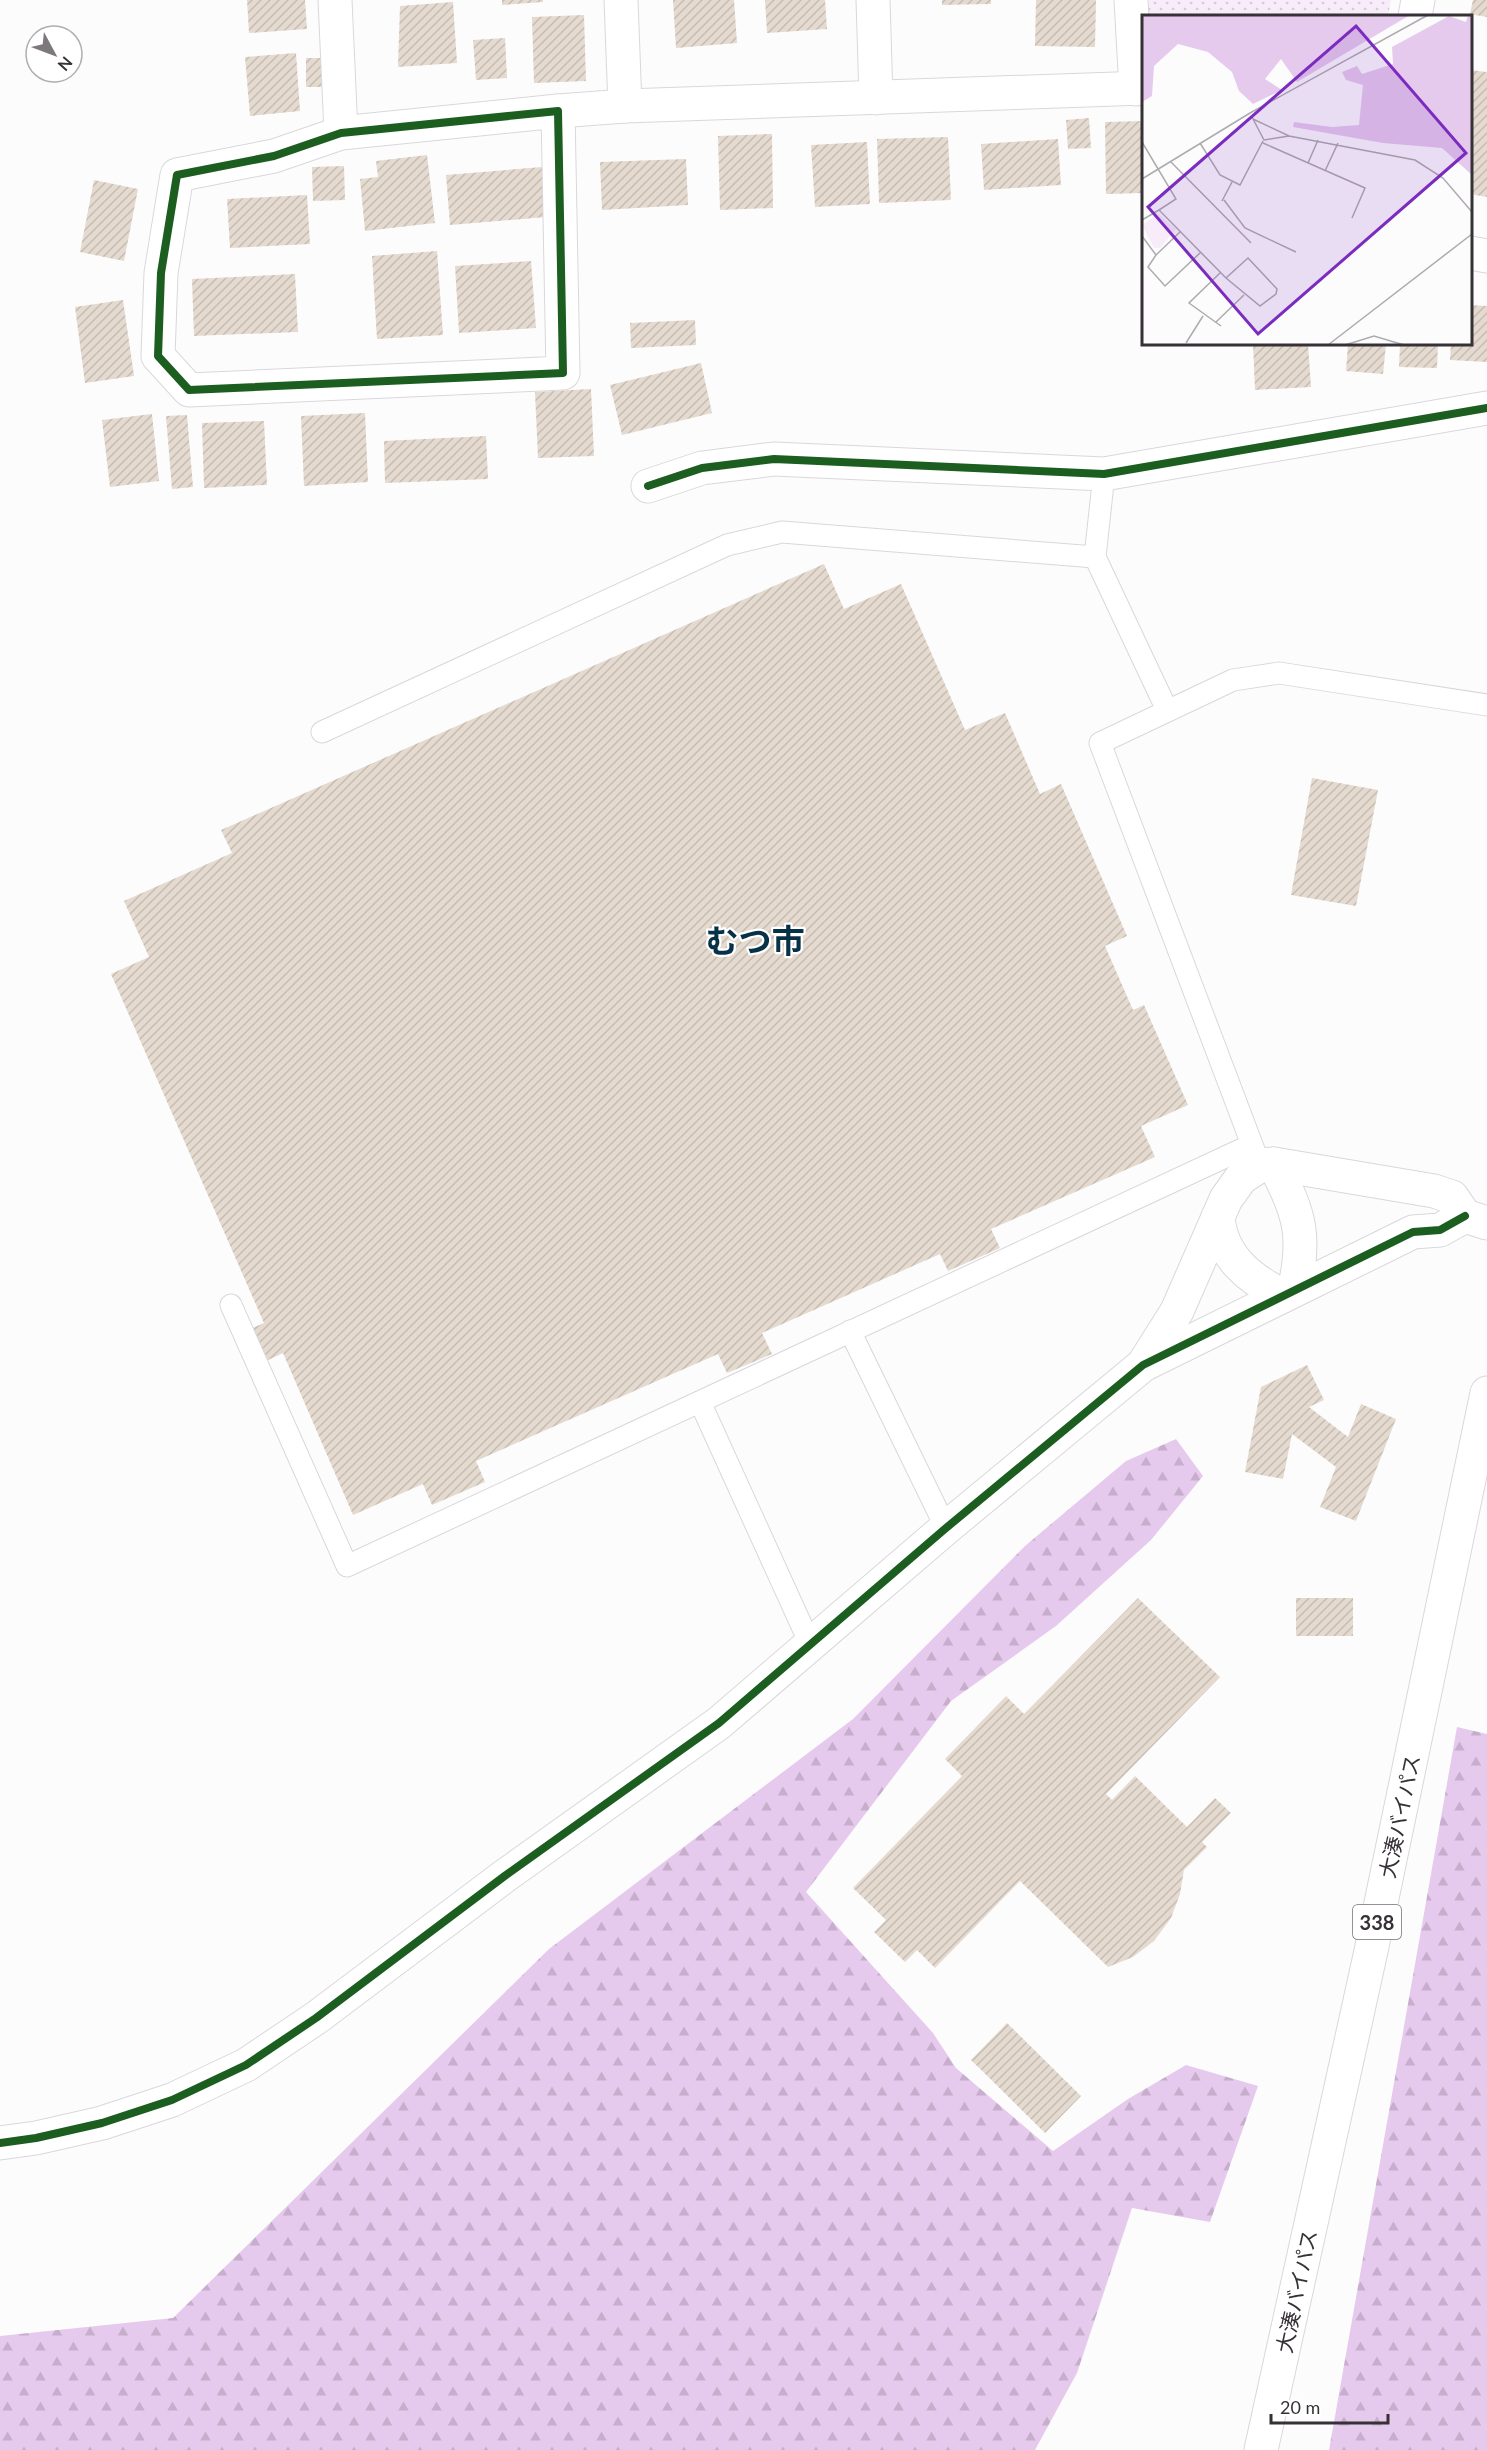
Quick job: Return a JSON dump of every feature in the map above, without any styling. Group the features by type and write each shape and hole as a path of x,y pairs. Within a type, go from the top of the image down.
{"main road":[{"path":"335,0 341,133"},
{"path":"621,0 625,106"},
{"path":"873,0 876,98"},
{"path":"558,111 563,373 189,390 158,356 161,273 177,175 274,156 341,133 558,111 625,106 1140,89 1131,0"},
{"path":"1415,15 1418,0"},
{"path":"1472,253 1487,256"},
{"path":"648,486 702,468 774,459 1104,474 1487,408"},
{"path":"1143,1365 1177,1311 1218,1217 1241,1178 1262,1158"},
{"path":"1262,1158 1434,1191 1452,1197 1476,1220"},
{"path":"1262,1158 1298,1216 1302,1240 1289,1293"},
{"path":"1218,1217 1219,1232 1227,1250 1242,1270 1266,1287 1289,1293"},
{"path":"0,2143 36,2138 102,2123 172,2100 246,2065 316,2018 506,1875 694,1742 811,1646 946,1528 1143,1365 1413,1232 1440,1230 1476,1220"},
{"name":"大湊バイパス","path":"1261,2450 1374,1940 1487,1393"}],"lane":[{"path":"1104,474 1095,557 1167,710"},
{"path":"321,732 727,545 782,532 1095,557"},
{"path":"231,1305 347,1566 850,1331 1262,1158 1100,743 1233,680 1279,673 1487,705"},
{"path":"850,1331 946,1528"},
{"path":"700,1402 811,1646"}],"shaded area":[{"path":"1149,0 1391,0 1388,15 1149,15"}],"green space":[{"path":"1176,1439 1203,1476 1151,1540 1056,1626 951,1701 806,1892 933,2033 956,2068 1053,2151 1128,2099 1186,2065 1258,2086 1210,2222 1132,2208 1077,2373 1035,2450 0,2450 0,2336 173,2318 549,1949 853,1719 1025,1546 1126,1461"},
{"path":"1457,1727 1487,1734 1487,2450 1329,2450"}],"building":[{"path":"247,0 305,0 307,29 249,33"},
{"path":"502,0 543,0 543,2 502,5"},
{"path":"673,0 734,0 737,43 676,48"},
{"path":"765,0 825,0 827,29 767,33"},
{"path":"942,0 991,0 991,4 942,5"},
{"path":"1036,0 1096,0 1095,47 1035,46"},
{"path":"1473,0 1487,0 1487,17 1470,14"},
{"path":"453,2 457,63 398,67 400,6"},
{"path":"584,15 586,81 534,83 532,17"},
{"path":"505,38 507,78 476,80 473,40"},
{"path":"296,53 300,111 250,116 245,57"},
{"path":"306,58 325,58 326,87 306,87"},
{"path":"1472,70 1487,72 1487,197 1472,194"},
{"path":"1089,118 1091,148 1068,149 1066,120"},
{"path":"1142,121 1142,193 1106,194 1105,122"},
{"path":"772,134 773,208 720,210 718,136"},
{"path":"948,137 951,200 879,203 877,139"},
{"path":"1058,139 1061,185 984,190 981,144"},
{"path":"867,142 870,204 815,207 811,145"},
{"path":"427,155 435,223 365,231 360,179 378,177 376,161"},
{"path":"686,159 688,205 602,210 600,162"},
{"path":"344,166 345,200 313,201 312,167"},
{"path":"542,167 546,217 450,225 446,175"},
{"path":"94,180 138,189 124,261 80,252"},
{"path":"307,195 310,244 230,248 227,199"},
{"path":"437,251 443,335 377,339 372,256"},
{"path":"531,261 536,328 459,333 455,266"},
{"path":"295,274 298,332 194,336 192,279"},
{"path":"123,300 134,376 85,383 75,307"},
{"path":"1472,305 1487,306 1487,362 1450,360 1451,345 1472,345"},
{"path":"695,320 696,345 631,348 630,323"},
{"path":"1253,345 1308,345 1311,387 1255,390"},
{"path":"1348,345 1386,345 1383,374 1346,371"},
{"path":"1400,345 1438,345 1437,368 1399,367"},
{"path":"701,363 712,413 622,435 610,385"},
{"path":"591,389 594,456 538,458 535,392"},
{"path":"365,413 368,482 304,486 301,416"},
{"path":"152,414 159,481 110,487 102,420"},
{"path":"187,415 193,487 172,489 166,416"},
{"path":"264,421 267,485 204,488 202,423"},
{"path":"486,436 488,479 385,483 384,441"},
{"path":"824,564 844,609 901,584 965,730 1005,713 1040,794 1061,784 1127,936 1105,946 1133,1010 1144,1005 1188,1105 1141,1126 1155,1157 991,1229 1000,1248 948,1271 940,1254 762,1333 772,1354 727,1373 718,1354 476,1461 485,1482 432,1505 423,1484 353,1515 283,1353 264,1362 250,1329 264,1323 111,974 149,957 124,901 232,853 221,830"},
{"path":"1312,778 1378,790 1356,906 1291,895"},
{"path":"1307,1365 1324,1400 1309,1407 1348,1437 1361,1404 1396,1419 1356,1521 1320,1507 1336,1467 1292,1434 1283,1479 1245,1472 1261,1387"},
{"path":"1138,1598 1220,1677 1106,1794 1112,1800 1135,1776 1187,1827 1215,1798 1231,1813 1202,1842 1207,1847 1184,1870 1180,1894 1171,1918 1154,1941 1133,1957 1108,1967 1020,1881 935,1968 917,1950 905,1962 874,1932 886,1920 853,1888 962,1776 945,1759 1006,1696 1024,1714"},
{"path":"1296,1598 1353,1598 1353,1636 1296,1636"},
{"path":"1007,2023 1081,2096 1045,2133 971,2060"}],"cycle path":[{"path":"558,111 563,373 189,390 158,356 161,273 177,175 274,156 341,133 558,111"},
{"path":"648,486 702,468 774,459 1104,474 1487,408"},
{"path":"0,2143 36,2138 102,2123 172,2100 246,2065 316,2018 506,1875 719,1723 946,1528 1143,1365 1413,1232 1440,1230 1465,1216"}],"district":[{"name":"むつ市","path":"755,940"}]}
